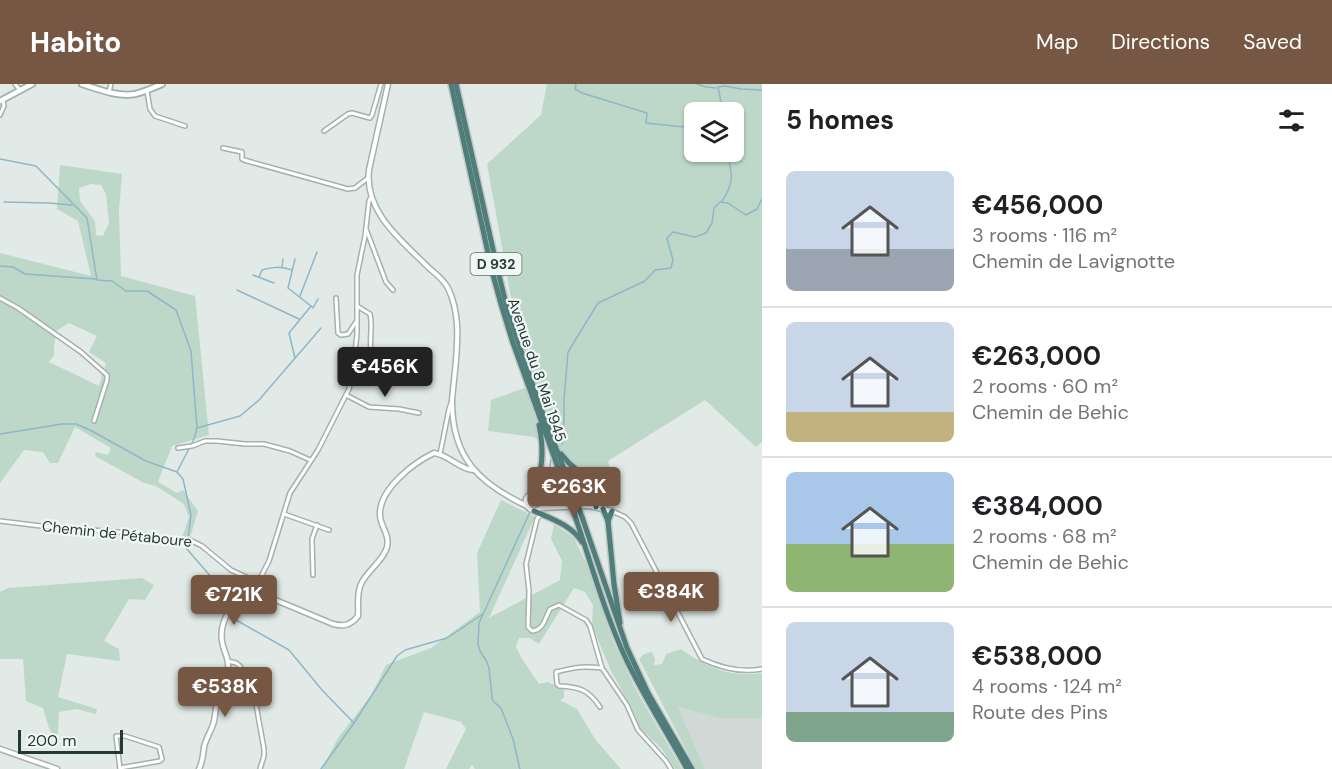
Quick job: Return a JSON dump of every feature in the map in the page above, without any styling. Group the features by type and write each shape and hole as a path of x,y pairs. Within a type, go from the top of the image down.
{"highway":[{"name":"Avenue du 8 Mai 1945","path":"451,84 497,291 536,409 555,451"},
{"name":"Avenue du 8 Mai 1945","path":"456,84 506,304 540,406 554,439 555,451"},
{"path":"536,409 543,451 536,493"},
{"path":"555,451 590,481 594,489 596,507"},
{"name":"D 932","path":"555,451 622,636 648,693 692,769"},
{"path":"603,508 609,521 614,584 622,636"},
{"path":"531,509 541,511 566,525 586,549"},
{"path":"609,521 612,511"},
{"name":"D 932","path":"579,518 586,549 625,658 687,769"}],"main road":[{"path":"1,101 32,84"},
{"path":"82,84 126,95 147,91 162,84"}],"street":[{"path":"15,84 20,90"},
{"path":"109,92 111,84"},
{"path":"324,131 352,112 370,118 381,84"},
{"path":"388,84 368,178 371,197 385,223 446,284 453,300 458,333 452,400 454,428 460,449 473,470 531,509"},
{"path":"147,91 150,109 155,116 185,126"},
{"path":"0,115 4,106 1,101"},
{"path":"223,148 242,152 244,160 348,189 355,188 368,178"},
{"path":"252,594 269,561 290,493 318,450 346,395 353,371 357,320 357,275 371,197"},
{"path":"366,229 386,282 393,290"},
{"path":"0,298 81,352 107,375 94,421"},
{"path":"336,298 338,333 348,334 357,320"},
{"path":"357,306 370,314 371,354 375,363 397,365"},
{"path":"346,395 369,407 419,413"},
{"path":"440,454 452,400"},
{"path":"178,448 205,441 264,444 290,451 310,460"},
{"path":"199,769 203,760 206,738 214,723 217,699 228,670 222,627 232,608 252,594 266,596 338,625 351,624 358,616 357,594 362,582 387,549 388,538 380,517 381,502 390,487 414,466 434,453 473,470"},
{"path":"515,500 520,501 536,493 544,503 552,508"},
{"path":"526,499 531,509"},
{"path":"544,503 537,519 526,564 529,591 528,627 532,631 541,628 550,609 559,605 586,620 590,626 602,668 627,705 638,730 671,769"},
{"path":"541,511 552,508 596,507 625,517 631,523 702,659 717,666 743,671 762,669"},
{"path":"284,514 329,530"},
{"name":"Chemin de Pétaboure","path":"0,521 130,533 171,540 190,540 202,546 231,570 257,582"},
{"path":"314,575 312,539 317,525"},
{"path":"228,661 240,666 255,699 264,749 260,769"},
{"path":"600,707 585,690 559,686 556,672 573,667 602,668"},
{"path":"116,736 125,736 160,748 162,759 160,761 120,768 116,736"},
{"path":"0,749 57,769"}],"shaded area":[{"path":"678,707 719,718 762,718 762,769 705,769"}],"green space":[{"path":"547,84 762,84 762,442 756,447 705,400 608,461 618,502 534,437 488,431 491,400 527,387 487,164 541,115"},
{"path":"60,165 122,174 119,211 121,276 195,296 209,435 172,446 158,482 177,493 183,490 198,511 190,538 182,538 189,517 184,504 156,486 144,483 95,456 96,452 108,455 111,448 75,427 58,463 50,463 43,452 24,450 0,483 0,253 91,276 78,221 57,209","holes":["91,184 101,185 106,194 109,223 103,236 96,235 95,221 80,201 79,188","69,323 97,336 89,352 106,363 99,386 49,362 54,355 56,331"]},
{"path":"501,500 535,517 489,618 560,580 562,561 551,539 554,524 574,538 587,565 613,641 637,692 682,769 675,769 662,749 640,728 633,710 611,671 592,625 593,605 585,592 574,588 539,644 529,638 519,638 516,647 539,684 548,682 564,690 564,698 560,700 577,709 595,739 621,769 475,769 472,765 469,769 446,769 466,729 461,722 424,712 404,769 322,769 338,738 372,694 386,665 431,648 480,612 477,553"},
{"path":"142,578 154,585 145,600 129,599 104,641 119,649 120,661 67,654 58,697 97,709 96,714 76,709 59,712 58,734 53,736 43,708 26,701 23,659 0,659 0,592 8,588"},
{"path":"681,649 719,670 739,674 762,673 762,718 719,718 678,707 705,769 696,769 639,659 644,654 652,652 655,659 654,665 662,664 666,654"}],"waterway":[{"path":"576,84 575,89 582,93 647,113 646,123 684,127"},
{"path":"697,84 716,88"},
{"path":"721,102 718,87 762,90"},
{"path":"0,159 36,166 87,218 97,280 112,281 126,291 147,291 176,310 191,351 197,428 194,439 177,472"},
{"path":"722,201 731,183 729,162"},
{"path":"562,444 568,352 598,303 645,281 655,270 671,268 673,260 667,238 673,232 695,237 706,233 712,223 714,208 720,202 728,203 746,215 757,209 762,199"},
{"path":"4,202 72,205"},
{"path":"300,296 317,252"},
{"path":"282,267 283,259"},
{"path":"295,259 288,288 311,306 289,333 295,358"},
{"path":"0,266 13,267 25,274 96,279"},
{"path":"259,277 262,270 270,268 280,267 292,270"},
{"path":"253,275 274,283"},
{"path":"237,290 299,319"},
{"path":"311,306 313,308 318,299"},
{"path":"197,428 240,416 259,400 321,328"},
{"path":"0,434 62,424 76,424 146,461 177,472 183,479 191,515 188,538"},
{"path":"539,491 550,467 551,458"},
{"path":"532,508 537,496"},
{"path":"520,769 513,739 501,708 493,701 489,668 478,644 479,623 530,512"},
{"path":"187,542 186,548 219,586 220,605 224,611"},
{"path":"321,769 397,656 405,650 447,638 483,614"},
{"path":"229,616 289,650 322,690 354,723"}]}
